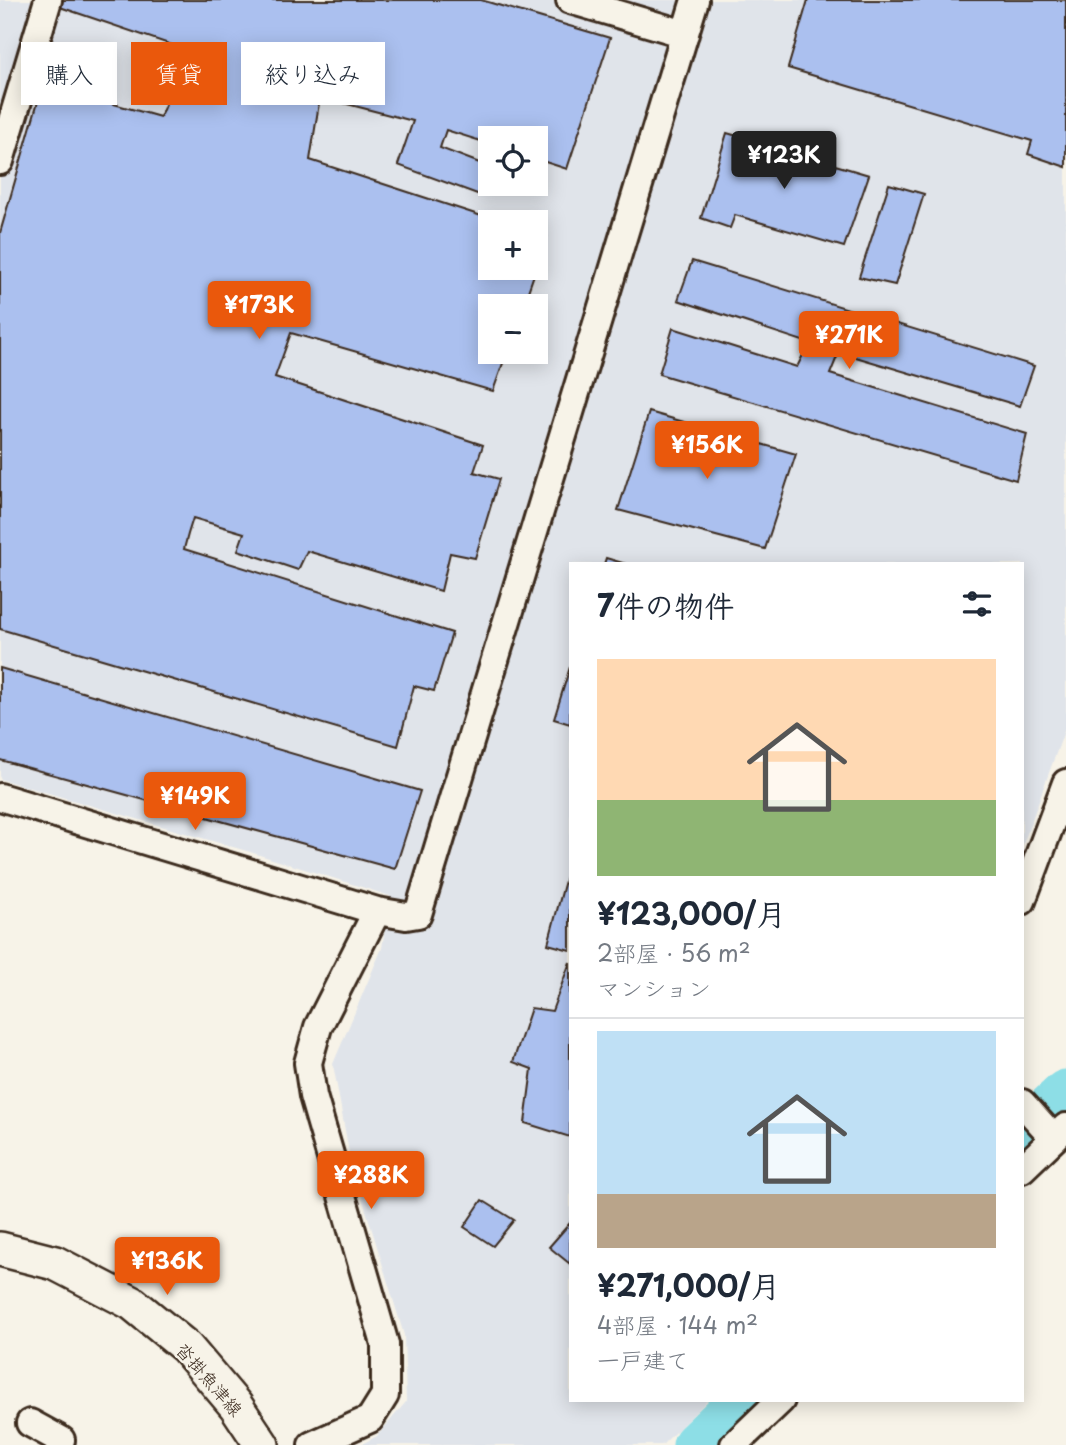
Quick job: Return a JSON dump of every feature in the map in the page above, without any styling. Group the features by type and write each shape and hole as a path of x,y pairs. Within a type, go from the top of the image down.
{"main road":[{"name":"沓掛魚津線","path":"0,1249 55,1263 132,1303 186,1347 236,1406 262,1445"}],"street":[{"path":"0,160 48,0"},
{"path":"570,0 685,34"},
{"path":"0,797 377,911 406,916 418,914 695,0"},
{"path":"1024,896 1066,783"},
{"path":"312,1445 370,1419 386,1395 385,1344 313,1096 308,1063 318,1027 377,911"},
{"path":"1024,1105 1060,1133 1024,1167"},
{"path":"734,1445 779,1402"},
{"path":"30,1423 61,1440 59,1445"}],"shaded area":[{"path":"0,0 1066,0 1066,726 1024,842 1024,562 569,562 569,1402 706,1402 662,1445 360,1445 377,1436 406,1402 404,1335 350,1158 333,1064 382,948 390,896 0,779"}],"building":[{"path":"52,0 481,0 610,38 567,169 548,163 548,126 478,126 478,140 446,130 440,148 478,162 478,194 398,165 413,121 351,105 385,105 385,42 241,42 241,105 319,105 310,160 478,215 478,280 532,280 527,294 478,294 478,364 503,364 493,391 291,333 275,377 483,445 474,472 499,479 475,558 450,553 441,591 307,551 298,570 238,550 244,533 193,518 188,534 184,549 452,633 434,691 414,686 398,746 0,629 0,233 37,105 117,105 160,117 165,105 227,105 227,42 163,42 51,4"},
{"path":"808,0 1066,0 1066,167 1028,154 1032,141 788,68"},
{"path":"727,133 869,175 844,247 735,215 730,228 701,218"},
{"path":"889,184 924,194 895,285 859,277"},
{"path":"692,261 1034,366 1020,406 839,352 830,374 1027,434 1016,480 659,374 673,328 797,367 809,343 678,300"},
{"path":"649,412 796,454 765,549 618,510"},
{"path":"0,668 420,791 395,869 0,760"},
{"path":"569,670 569,724 554,719"},
{"path":"567,873 569,873 569,950 548,944"},
{"path":"569,965 569,1137 525,1123 532,1069 513,1062 531,1008 552,1011"},
{"path":"482,1200 514,1220 493,1246 464,1227"},
{"path":"569,1224 569,1263 549,1247"}],"waterway":[{"path":"1024,1132 1066,1093"},
{"path":"696,1445 741,1402"}]}
